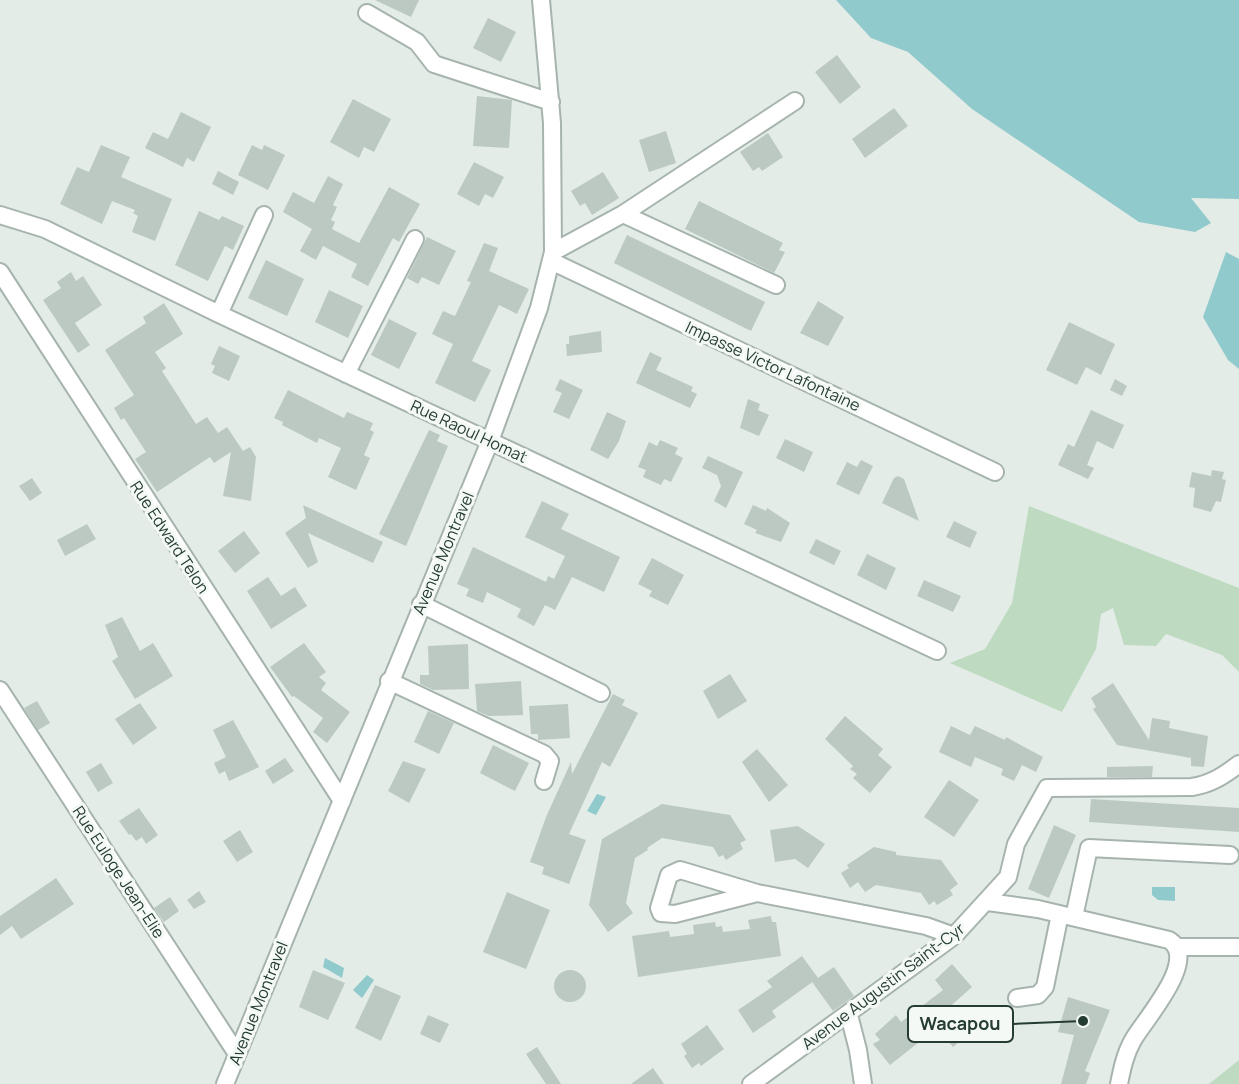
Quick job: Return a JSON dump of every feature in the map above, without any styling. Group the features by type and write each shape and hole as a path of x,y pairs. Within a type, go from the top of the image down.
{"street":[{"name":"Avenue Montravel","path":"225,1084 389,681 490,441 539,308 552,256 551,102 541,0"},
{"path":"367,12 417,42 434,64 551,102"},
{"path":"552,256 623,214 795,101"},
{"path":"623,214 776,285"},
{"name":"Rue Raoul Homat","path":"0,215 45,229 219,314 937,651"},
{"path":"219,314 264,215"},
{"path":"346,374 415,239"},
{"name":"Impasse Victor Lafontaine","path":"552,256 995,472"},
{"name":"Rue Edward Telon","path":"0,272 342,801"},
{"path":"422,603 601,693"},
{"path":"389,681 544,754 550,761 544,781"},
{"name":"Rue Euloge Jean-Elie","path":"0,690 237,1054"},
{"name":"Avenue Augustin Saint-Cyr","path":"751,1084 849,1015 954,936 988,902 1008,877 1016,844 1047,788 1192,787 1208,784 1239,764"},
{"path":"1017,998 1038,995 1045,987 1089,848 1230,855"},
{"path":"757,893 675,915 661,913 659,908 669,875 680,870 757,893 926,926 954,936"},
{"path":"988,902 1067,916 1169,940 1177,947 1180,958 1174,975 1163,997 1132,1041 1119,1084"},
{"path":"1177,947 1239,948"},
{"path":"849,1015 858,1050 863,1084"}],"green space":[{"path":"1029,506 1239,588 1239,672 1222,655 1166,634 1156,646 1124,645 1113,608 1101,614 1096,649 1062,712 950,663 985,649 1012,603"},
{"path":"1239,1060 1239,1084 1209,1084"}],"water":[{"path":"836,0 1239,0 1239,199 1191,198 1211,223 1195,232 1139,222 972,109 908,52 871,38"},
{"path":"1226,252 1239,259 1239,369 1228,360 1203,317"},
{"path":"597,794 606,797 596,815 587,811"},
{"path":"1152,887 1175,887 1175,901 1158,900 1152,895"},
{"path":"325,958 344,968 342,978 323,967"},
{"path":"367,975 374,980 362,998 353,990"}],"building":[{"path":"375,0 419,0 411,17"},
{"path":"488,18 516,32 501,62 473,48"},
{"path":"837,55 861,87 840,104 815,72"},
{"path":"477,96 512,100 509,148 473,146"},
{"path":"353,99 391,119 374,152 364,147 359,158 330,142"},
{"path":"894,108 908,126 865,158 852,139"},
{"path":"181,112 211,127 194,162 187,158 183,167 145,148 153,132 168,139"},
{"path":"666,131 676,163 649,172 639,140"},
{"path":"768,133 783,157 762,171 759,167 753,171 740,152"},
{"path":"101,145 130,157 121,177 172,199 155,241 132,232 138,216 133,213 135,210 112,201 102,224 60,204 77,167 89,172"},
{"path":"252,145 262,150 264,145 285,155 268,190 238,175"},
{"path":"474,162 504,177 493,198 485,194 479,206 457,194"},
{"path":"218,171 239,182 233,195 212,184"},
{"path":"603,172 619,198 592,215 585,203 580,206 571,191"},
{"path":"328,176 343,184 333,205 337,207 331,220 335,222 332,229 359,243 389,187 420,204 399,242 393,238 368,286 351,277 357,264 323,246 316,260 300,251 312,229 283,212 293,192 314,203"},
{"path":"699,201 783,243 779,250 785,252 774,273 685,229"},
{"path":"199,211 219,220 222,216 244,226 233,250 225,246 208,281 175,265"},
{"path":"627,235 765,302 751,331 614,263"},
{"path":"427,237 456,251 439,285 422,277 418,284 407,278"},
{"path":"484,243 498,248 489,271 529,289 517,314 499,305 472,361 491,370 475,402 435,383 453,344 432,334 443,311 455,316 471,282 467,281"},
{"path":"266,260 304,279 287,316 248,298"},
{"path":"71,272 76,281 83,276 102,305 75,323 90,345 78,353 43,300 61,288 57,282"},
{"path":"329,290 363,306 348,338 315,322"},
{"path":"818,301 844,317 828,346 800,333"},
{"path":"164,303 183,334 155,352 166,368 162,371 196,424 207,417 218,433 227,427 243,451 250,447 256,457 251,501 223,496 231,452 214,463 210,457 157,492 135,459 146,452 124,418 121,420 114,408 134,395 105,350 146,323 143,317"},
{"path":"389,319 417,333 399,369 371,355"},
{"path":"1069,322 1115,344 1101,375 1086,367 1077,385 1046,370"},
{"path":"601,331 602,352 567,356 566,344 569,344 569,336"},
{"path":"219,346 240,356 229,381 212,373 215,366 211,364"},
{"path":"650,352 662,358 656,370 693,387 691,391 697,394 690,408 636,383"},
{"path":"560,379 583,390 569,419 553,412 562,393 555,390"},
{"path":"1115,379 1127,386 1122,396 1110,390"},
{"path":"288,390 344,418 347,412 373,423 370,430 374,432 364,455 370,458 356,490 328,477 341,448 319,438 317,443 282,425 283,422 274,418"},
{"path":"748,399 760,404 758,410 769,415 759,436 740,428"},
{"path":"1091,410 1124,425 1113,449 1097,441 1087,465 1094,468 1088,479 1058,465 1068,444 1074,447"},
{"path":"607,412 626,421 619,441 608,459 590,450"},
{"path":"429,430 440,435 437,441 448,446 406,546 379,534"},
{"path":"785,439 813,452 804,472 776,458"},
{"path":"660,440 678,448 675,454 683,458 671,482 664,479 661,485 643,477 646,470 638,467 649,442 657,446"},
{"path":"708,456 743,472 726,508 714,501 721,486 717,475 702,468"},
{"path":"861,460 873,466 859,495 836,484 847,462 857,467"},
{"path":"1212,470 1224,472 1222,479 1226,480 1221,502 1216,501 1211,512 1193,507 1195,488 1189,487 1192,472 1211,476"},
{"path":"898,476 904,479 919,521 882,503 894,478"},
{"path":"32,478 42,493 30,501 19,486"},
{"path":"542,501 569,514 561,529 620,557 604,592 572,577 555,610 545,605 534,626 517,617 521,609 487,592 483,603 466,596 469,589 457,584 473,547 546,582 548,576 554,579 565,556 525,537"},
{"path":"303,505 383,542 373,563 308,533 318,562 308,568 285,533 306,518"},
{"path":"753,505 766,511 767,508 790,523 781,542 755,533 757,530 744,524"},
{"path":"954,521 977,532 970,548 946,537"},
{"path":"87,524 96,539 65,556 57,540"},
{"path":"244,531 260,553 235,573 218,551"},
{"path":"816,539 841,551 834,565 809,553"},
{"path":"867,554 896,568 886,590 857,575"},
{"path":"652,558 684,575 668,605 649,596 652,591 638,584"},
{"path":"268,577 281,596 295,587 307,606 271,629 247,591"},
{"path":"924,580 961,596 953,612 917,596"},
{"path":"122,617 140,651 153,643 173,676 135,699 112,661 118,657 105,625"},
{"path":"304,643 326,672 319,677 326,683 321,690 350,712 327,743 313,732 323,718 294,696 292,697 270,667"},
{"path":"468,644 469,689 433,690 420,684 420,675 429,675 428,646"},
{"path":"730,674 747,701 718,719 703,691"},
{"path":"521,681 523,715 489,716 477,711 475,684"},
{"path":"1113,683 1149,740 1152,718 1170,721 1169,728 1208,736 1204,767 1191,766 1191,758 1117,745 1093,709 1096,707 1091,698"},
{"path":"613,694 625,700 622,705 638,713 610,767 602,762 569,834 586,840 569,884 542,874 544,867 530,862 546,817 571,762 572,774"},
{"path":"37,701 50,723 38,730 24,708"},
{"path":"140,703 157,728 133,745 115,719"},
{"path":"568,704 570,738 538,740 538,734 531,734 529,706"},
{"path":"428,711 454,723 439,754 414,742"},
{"path":"845,716 883,749 878,755 892,767 870,793 853,778 857,774 850,769 853,766 825,739"},
{"path":"233,720 259,767 229,781 225,771 219,774 214,763 226,757 213,730"},
{"path":"951,726 970,735 975,726 1005,740 1006,737 1043,757 1036,772 1022,765 1014,781 1001,775 1003,769 975,757 971,767 939,752"},
{"path":"493,745 529,763 515,791 480,773"},
{"path":"757,749 788,785 769,802 742,762"},
{"path":"285,758 294,771 273,784 265,771"},
{"path":"403,761 426,769 409,803 388,791"},
{"path":"101,763 113,783 98,792 86,772"},
{"path":"1153,766 1152,777 1107,777 1107,767"},
{"path":"949,780 979,800 954,837 924,817"},
{"path":"1091,799 1239,808 1239,832 1089,822"},
{"path":"662,804 730,815 746,840 740,843 743,849 726,860 723,855 719,857 713,847 662,838 635,858 626,903 633,913 608,932 589,905 602,839"},
{"path":"139,808 158,835 146,844 142,837 136,841 119,821"},
{"path":"1054,825 1076,835 1049,898 1028,889"},
{"path":"798,826 825,844 808,868 795,859 775,862 770,830"},
{"path":"240,830 253,852 237,862 223,841"},
{"path":"874,847 896,852 896,855 941,860 958,884 950,890 953,895 937,905 934,901 929,905 921,893 876,885 865,892 858,882 850,888 841,873 849,868 847,865"},
{"path":"56,878 74,904 21,939 12,926 0,935 0,916"},
{"path":"199,891 206,902 194,909 187,900"},
{"path":"507,892 550,910 526,969 483,952"},
{"path":"170,897 179,911 164,922 154,908"},
{"path":"771,916 772,922 776,922 781,956 638,977 632,936 669,931 670,937 694,934 693,925 715,922 716,927 722,926 723,932 750,929 748,920"},
{"path":"802,956 818,978 772,1011 776,1017 753,1033 738,1010 772,987 767,981"},
{"path":"952,964 972,987 945,1011 965,1037 953,1047 937,1028 890,1065 873,1044 880,1040 875,1034 896,1015 901,1022 943,990 935,980"},
{"path":"834,967 854,996 833,1011 812,982"},
{"path":"313,970 345,983 328,1020 299,1007"},
{"path":"570,970 581,975 586,986 581,997 570,1002 559,997 554,986 559,975"},
{"path":"375,985 401,996 381,1041 355,1028"},
{"path":"1068,997 1110,1010 1085,1071 1090,1073 1086,1084 1061,1084 1074,1035 1058,1032"},
{"path":"428,1015 449,1024 440,1043 420,1034"},
{"path":"707,1025 724,1049 701,1066 699,1063 692,1068 684,1056 687,1054 681,1044"},
{"path":"537,1047 561,1084 546,1084 526,1054"},
{"path":"653,1068 664,1084 631,1084"}],"place":[{"name":"Wacapou","path":"1083,1021"}]}
